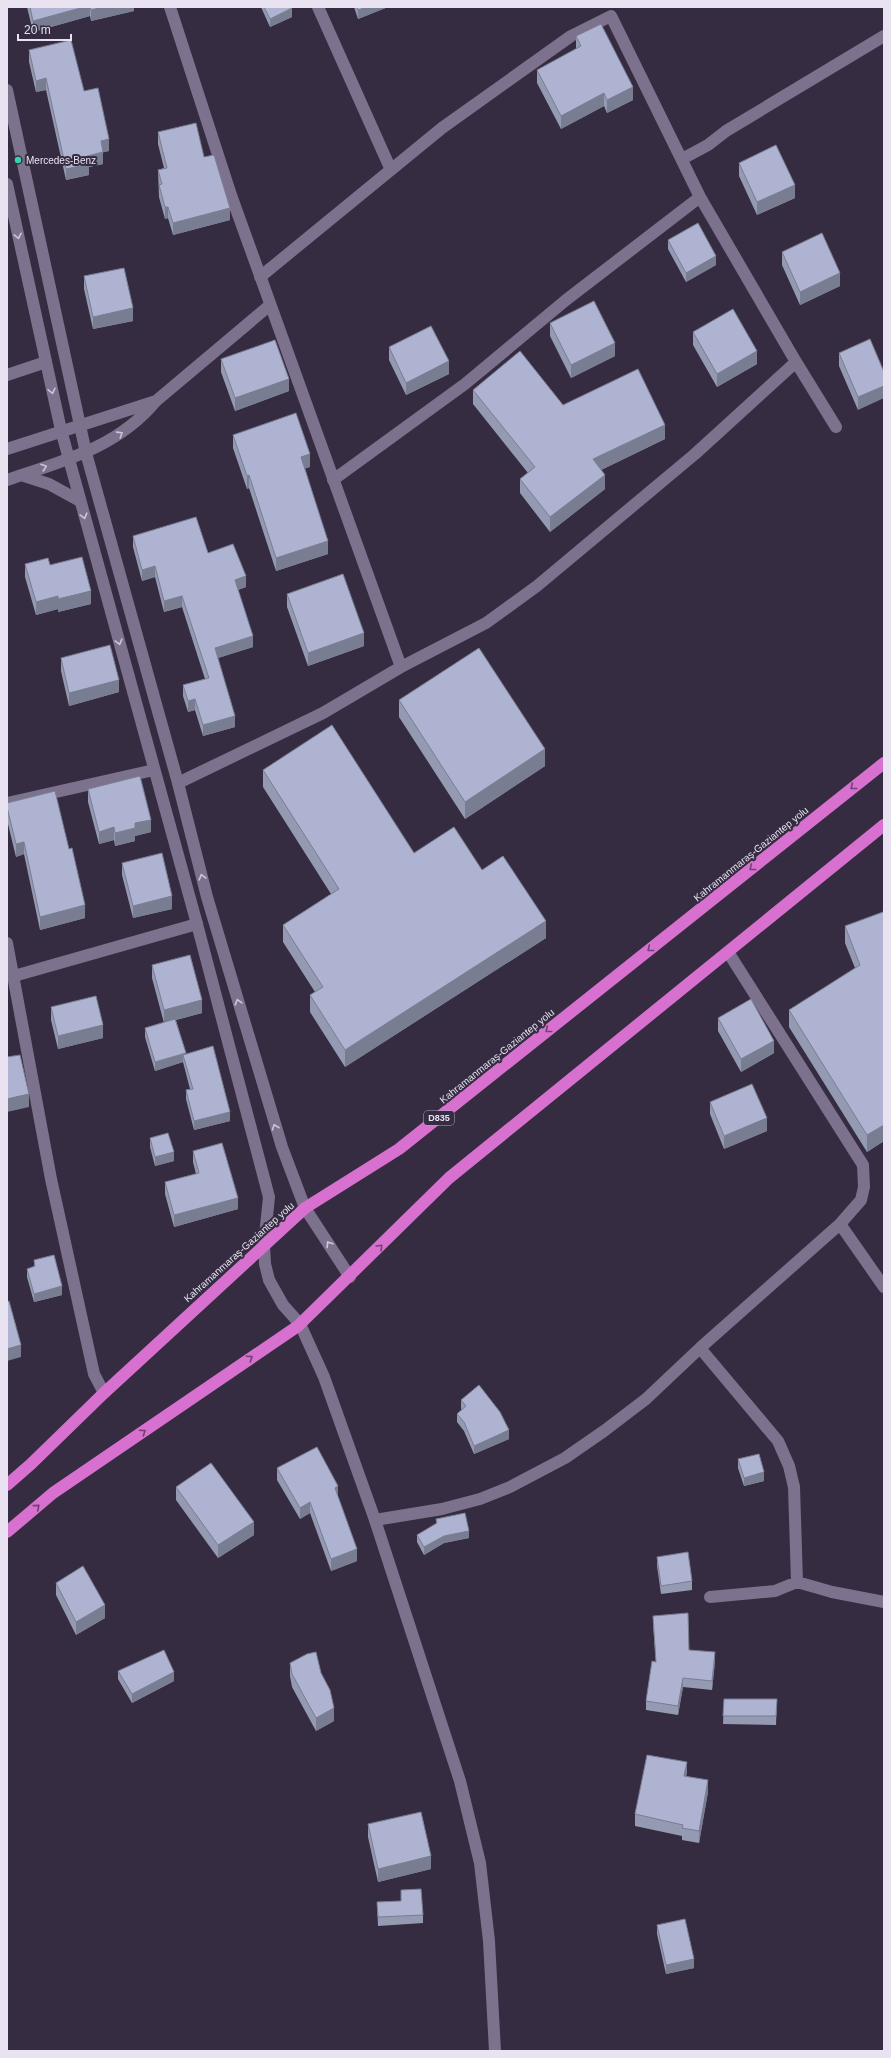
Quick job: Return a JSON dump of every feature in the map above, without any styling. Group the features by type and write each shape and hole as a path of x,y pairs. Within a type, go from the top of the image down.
{"highway":[{"name":"Kahramanmaraş-Gaziantep yolu","path":"7,1485 31,1464 104,1392 305,1208 399,1149 884,763"},
{"path":"7,1532 53,1493 300,1324 350,1277 449,1178 884,825"}],"street":[{"path":"170,7 231,195 401,667"},
{"path":"318,7 391,170"},
{"path":"260,277 442,128 571,36 611,16 700,197 796,362 836,427"},
{"path":"682,159 708,145 726,131 884,36"},
{"path":"7,90 86,453 227,965 272,1116 305,1208 350,1277"},
{"path":"7,184 61,430 197,924 269,1197 264,1244 265,1264 274,1292 300,1324 324,1377 375,1520 460,1781 480,1863 489,1942 495,2051"},
{"path":"333,480 465,384 566,300 700,197"},
{"path":"7,480 86,453 126,430 142,418 156,401 270,305"},
{"path":"7,376 46,362"},
{"path":"178,783 323,713 401,667 486,623 537,586 695,454 796,362"},
{"path":"7,449 61,430 156,401"},
{"path":"21,475 49,484 80,501"},
{"path":"7,803 154,770"},
{"path":"14,976 197,924"},
{"path":"7,943 51,1179 94,1374 104,1392"},
{"path":"375,1520 442,1509 480,1499 510,1487 565,1458 604,1432 646,1400 700,1348 840,1224 861,1200 864,1187 863,1165 728,952"},
{"path":"208,969 227,965"},
{"path":"840,1224 884,1287"},
{"path":"700,1348 778,1441 789,1466 794,1487 797,1582"},
{"path":"710,1597 775,1591 797,1582 832,1592 884,1602"}],"building":[{"path":"30,7 84,7 33,21"},
{"path":"90,7 103,7 91,10"},
{"path":"264,7 292,7 292,8 270,19"},
{"path":"357,7 366,7 358,10"},
{"path":"601,24 633,87 607,100 604,93 561,116 537,70 581,46 576,36"},
{"path":"71,40 84,91 98,88 109,139 101,141 103,152 87,156 89,164 66,169 46,78 36,81 29,50"},
{"path":"196,123 204,157 214,155 230,208 173,223 168,207 165,207 159,185 162,184 158,170 167,168 158,132"},
{"path":"776,145 795,185 757,202 739,163"},
{"path":"698,223 716,256 686,273 668,240"},
{"path":"822,233 840,273 800,292 782,252"},
{"path":"124,268 133,308 93,317 84,276"},
{"path":"594,301 615,343 571,365 550,323"},
{"path":"733,309 757,351 717,374 693,332"},
{"path":"431,326 449,361 406,383 389,347"},
{"path":"870,339 884,372 884,386 858,397 839,353"},
{"path":"275,340 289,379 235,398 221,359"},
{"path":"520,351 563,405 638,369 665,425 593,459 605,475 550,517 520,479 535,467 473,390"},
{"path":"296,413 310,454 301,457 328,541 276,558 249,475 247,476 233,435"},
{"path":"196,517 208,553 233,544 246,576 235,580 253,636 215,648 235,716 203,725 195,699 188,701 183,685 209,678 182,596 164,601 155,566 142,570 133,536"},
{"path":"82,557 91,591 58,599 58,596 36,602 25,564 48,558 50,565"},
{"path":"343,574 364,633 308,653 287,594"},
{"path":"110,645 119,680 69,693 61,658"},
{"path":"479,648 545,749 465,802 399,700"},
{"path":"332,725 414,853 454,827 482,870 503,856 546,921 345,1050 310,995 323,987 283,925 339,889 263,770"},
{"path":"140,776 151,820 135,823 135,828 115,833 114,827 99,832 88,789"},
{"path":"55,791 69,849 72,848 85,905 40,917 24,842 16,844 7,803"},
{"path":"162,853 172,896 133,906 122,863"},
{"path":"883,912 884,1125 867,1135 789,1010 860,965 845,926"},
{"path":"190,955 202,1000 164,1010 152,965"},
{"path":"96,996 103,1025 58,1036 51,1007"},
{"path":"751,999 774,1041 741,1059 718,1018"},
{"path":"175,1019 186,1053 155,1062 145,1028"},
{"path":"213,1046 230,1112 194,1121 186,1090 193,1089 183,1055"},
{"path":"20,1055 29,1094 7,1099 7,1057"},
{"path":"752,1084 767,1118 724,1136 710,1102"},
{"path":"168,1133 174,1152 155,1157 150,1138"},
{"path":"222,1143 238,1198 174,1215 165,1182 199,1173 193,1151"},
{"path":"54,1255 62,1286 34,1294 27,1269 35,1266 34,1260"},
{"path":"9,1301 21,1345 7,1349 7,1302"},
{"path":"479,1385 500,1412 509,1430 474,1446 464,1422 457,1414 466,1406 461,1400"},
{"path":"317,1447 338,1486 335,1488 357,1549 331,1559 310,1502 300,1508 277,1468"},
{"path":"759,1454 764,1472 744,1478 738,1459"},
{"path":"211,1463 254,1522 218,1545 176,1487"},
{"path":"465,1513 469,1531 444,1536 424,1547 417,1535 437,1523 436,1519"},
{"path":"688,1552 692,1581 661,1586 657,1557"},
{"path":"83,1566 105,1605 76,1622 56,1583"},
{"path":"688,1613 689,1650 715,1652 712,1681 683,1678 678,1706 646,1701 652,1661 656,1662 653,1616"},
{"path":"164,1650 174,1672 132,1694 118,1671"},
{"path":"316,1652 321,1673 330,1690 334,1708 316,1718 292,1674 290,1663 307,1654"},
{"path":"724,1699 777,1699 776,1716 723,1716"},
{"path":"647,1755 687,1762 684,1776 708,1780 699,1831 682,1828 683,1825 635,1814"},
{"path":"421,1812 431,1856 378,1869 368,1824"},
{"path":"421,1889 423,1915 378,1917 377,1902 401,1901 401,1890"},
{"path":"685,1919 694,1959 666,1965 657,1925"}],"place":[{"name":"Mercedes-Benz","path":"18,160"}]}
